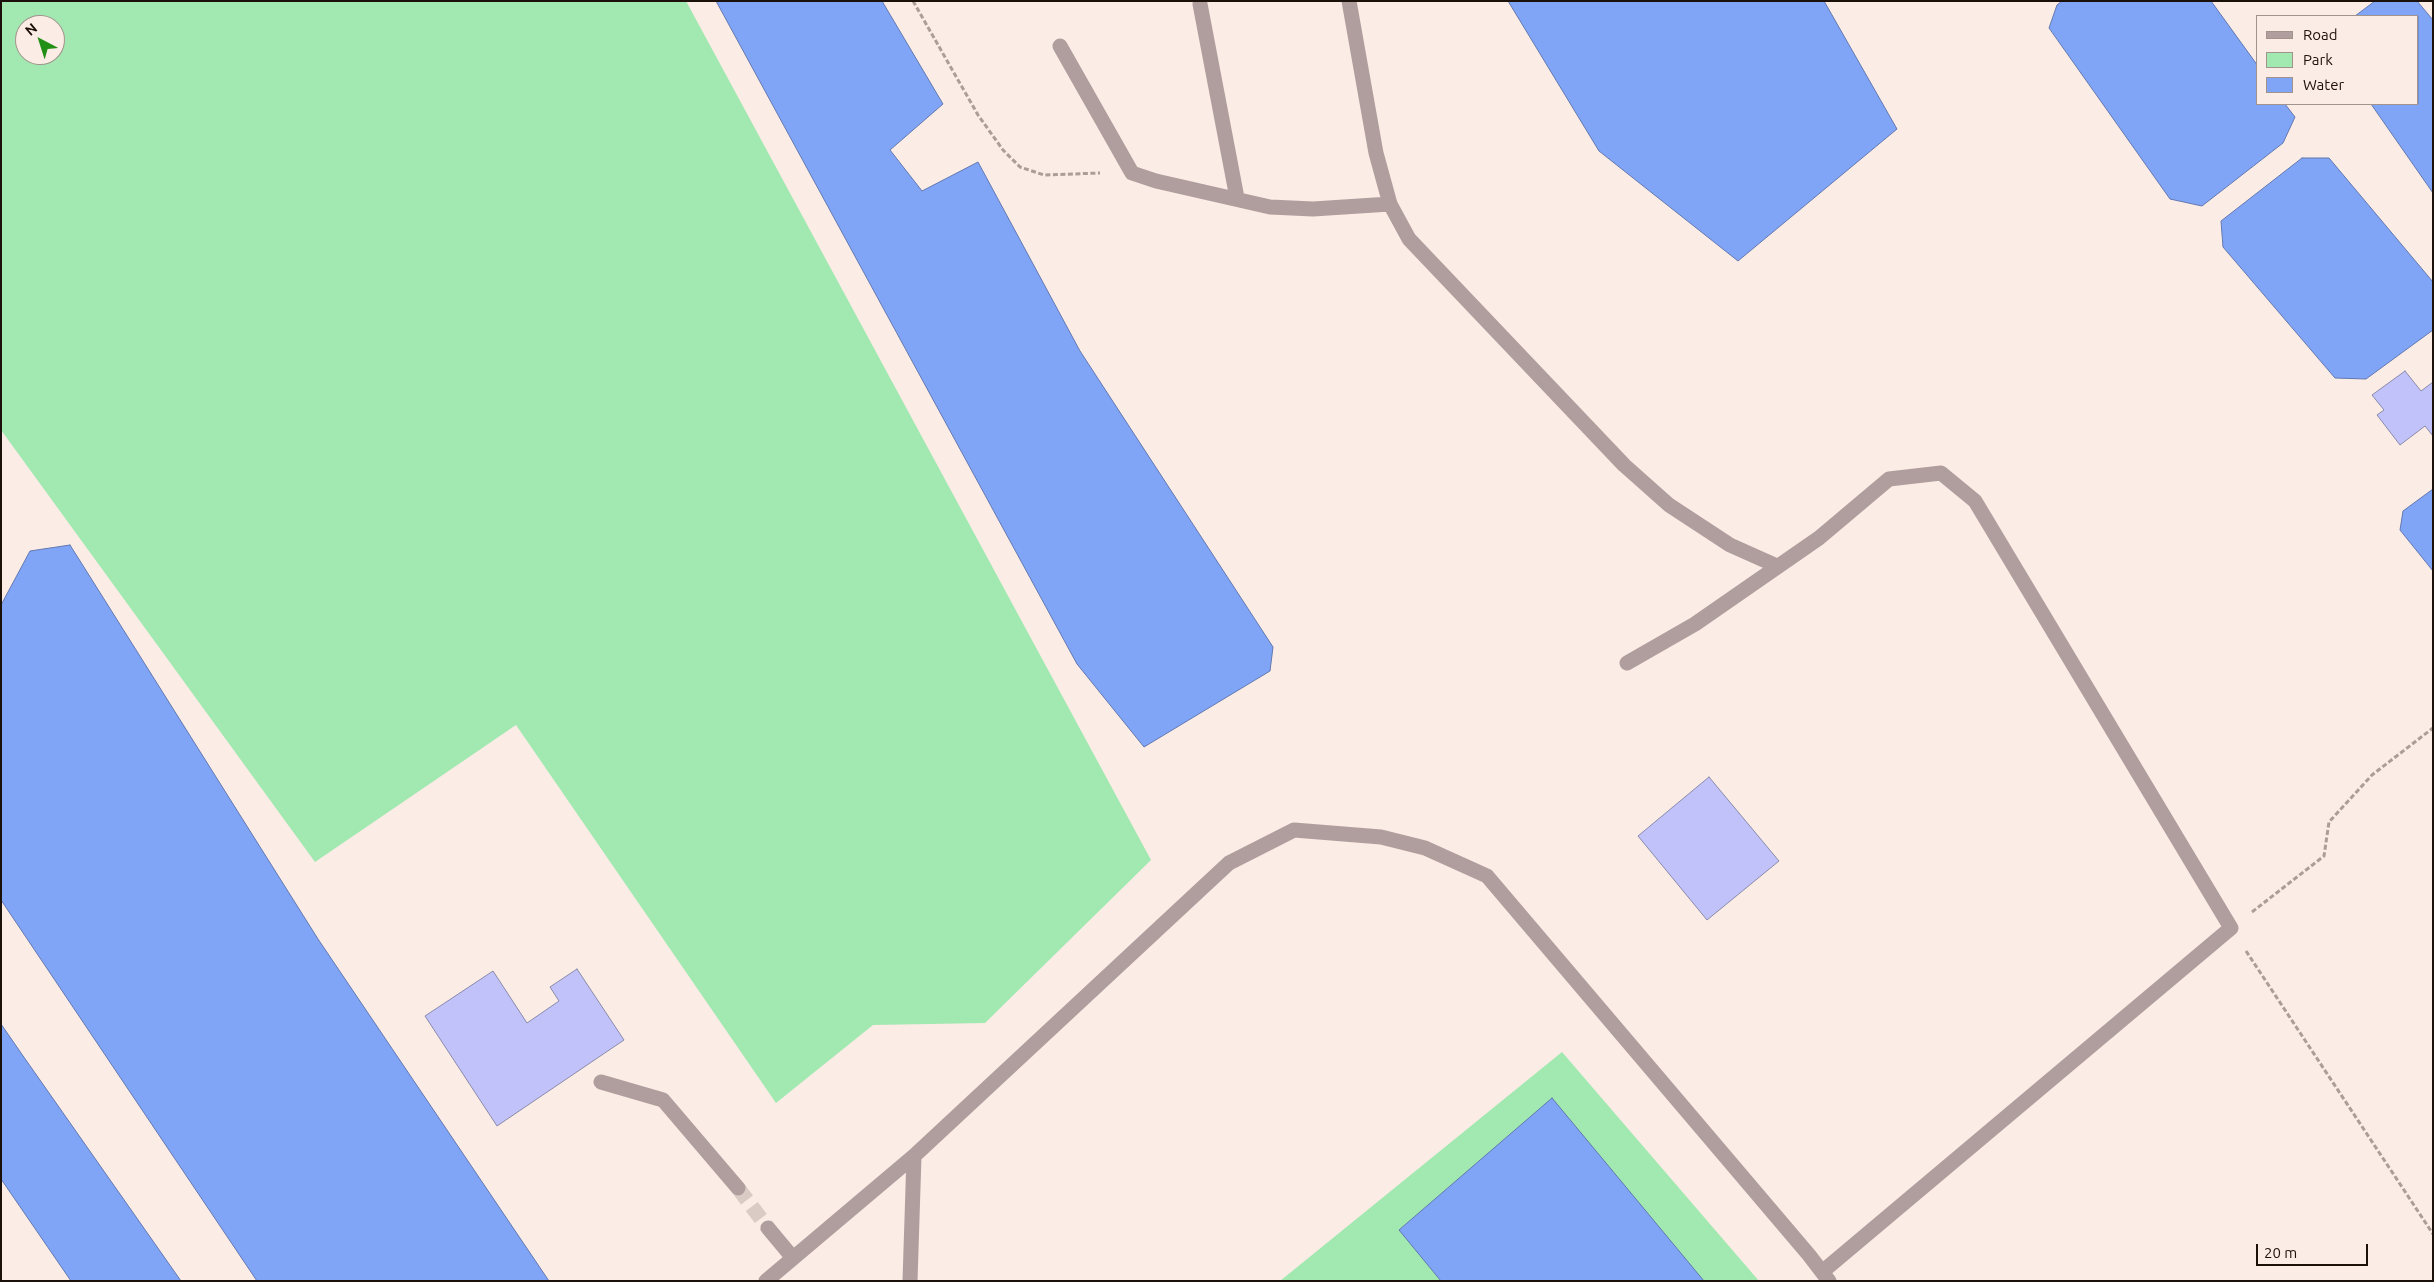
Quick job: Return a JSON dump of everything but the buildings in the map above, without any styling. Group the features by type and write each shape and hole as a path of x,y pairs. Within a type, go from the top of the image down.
{"street":[{"path":"1349,1 1376,153 1390,204 1410,239 1624,464 1669,505 1730,545 1777,566"},
{"path":"1200,4 1237,198"},
{"path":"1060,46 1132,173 1156,181 1270,207 1313,209 1390,204"},
{"path":"766,1281 914,1156 1229,863 1294,830 1381,837 1425,848 1487,876 1825,1276 2231,928 1975,501 1941,473 1889,479 1819,538 1696,624 1627,663"},
{"path":"601,1082 663,1100 738,1188"},
{"path":"910,1281 914,1156"},
{"path":"768,1228 793,1258"}],"path":[{"path":"913,1 978,115 1003,150 1020,166 1044,175 1132,173"},
{"path":"2433,728 2372,775 2329,822 2324,856 2231,928 2433,1234"}],"green space":[{"path":"1,1 686,1 1151,860 985,1023 873,1025 776,1103 516,725 315,862 1,430"},
{"path":"1562,1052 1759,1281 1280,1281"}],"water":[{"path":"716,1 882,1 943,104 890,150 922,191 978,162 1080,351 1273,647 1270,671 1144,747 1077,664"},
{"path":"1508,1 1824,1 1897,129 1738,261 1599,151"},
{"path":"2062,1 2211,1 2256,63 2256,105 2286,105 2295,117 2283,143 2202,206 2170,199 2049,28 2057,5"},
{"path":"2375,1 2417,1 2433,20 2433,193 2372,105 2419,105 2419,15 2356,15"},
{"path":"2302,158 2329,158 2433,282 2433,330 2366,379 2335,378 2223,247 2221,221"},
{"path":"2433,489 2433,571 2400,530 2403,511"},
{"path":"70,545 318,939 549,1281 257,1281 1,900 1,605 30,551"},
{"path":"1,1024 181,1281 71,1281 1,1179"},
{"path":"1552,1098 1704,1281 1441,1281 1399,1230"}],"tunnel":[{"path":"738,1188 768,1228"}]}
